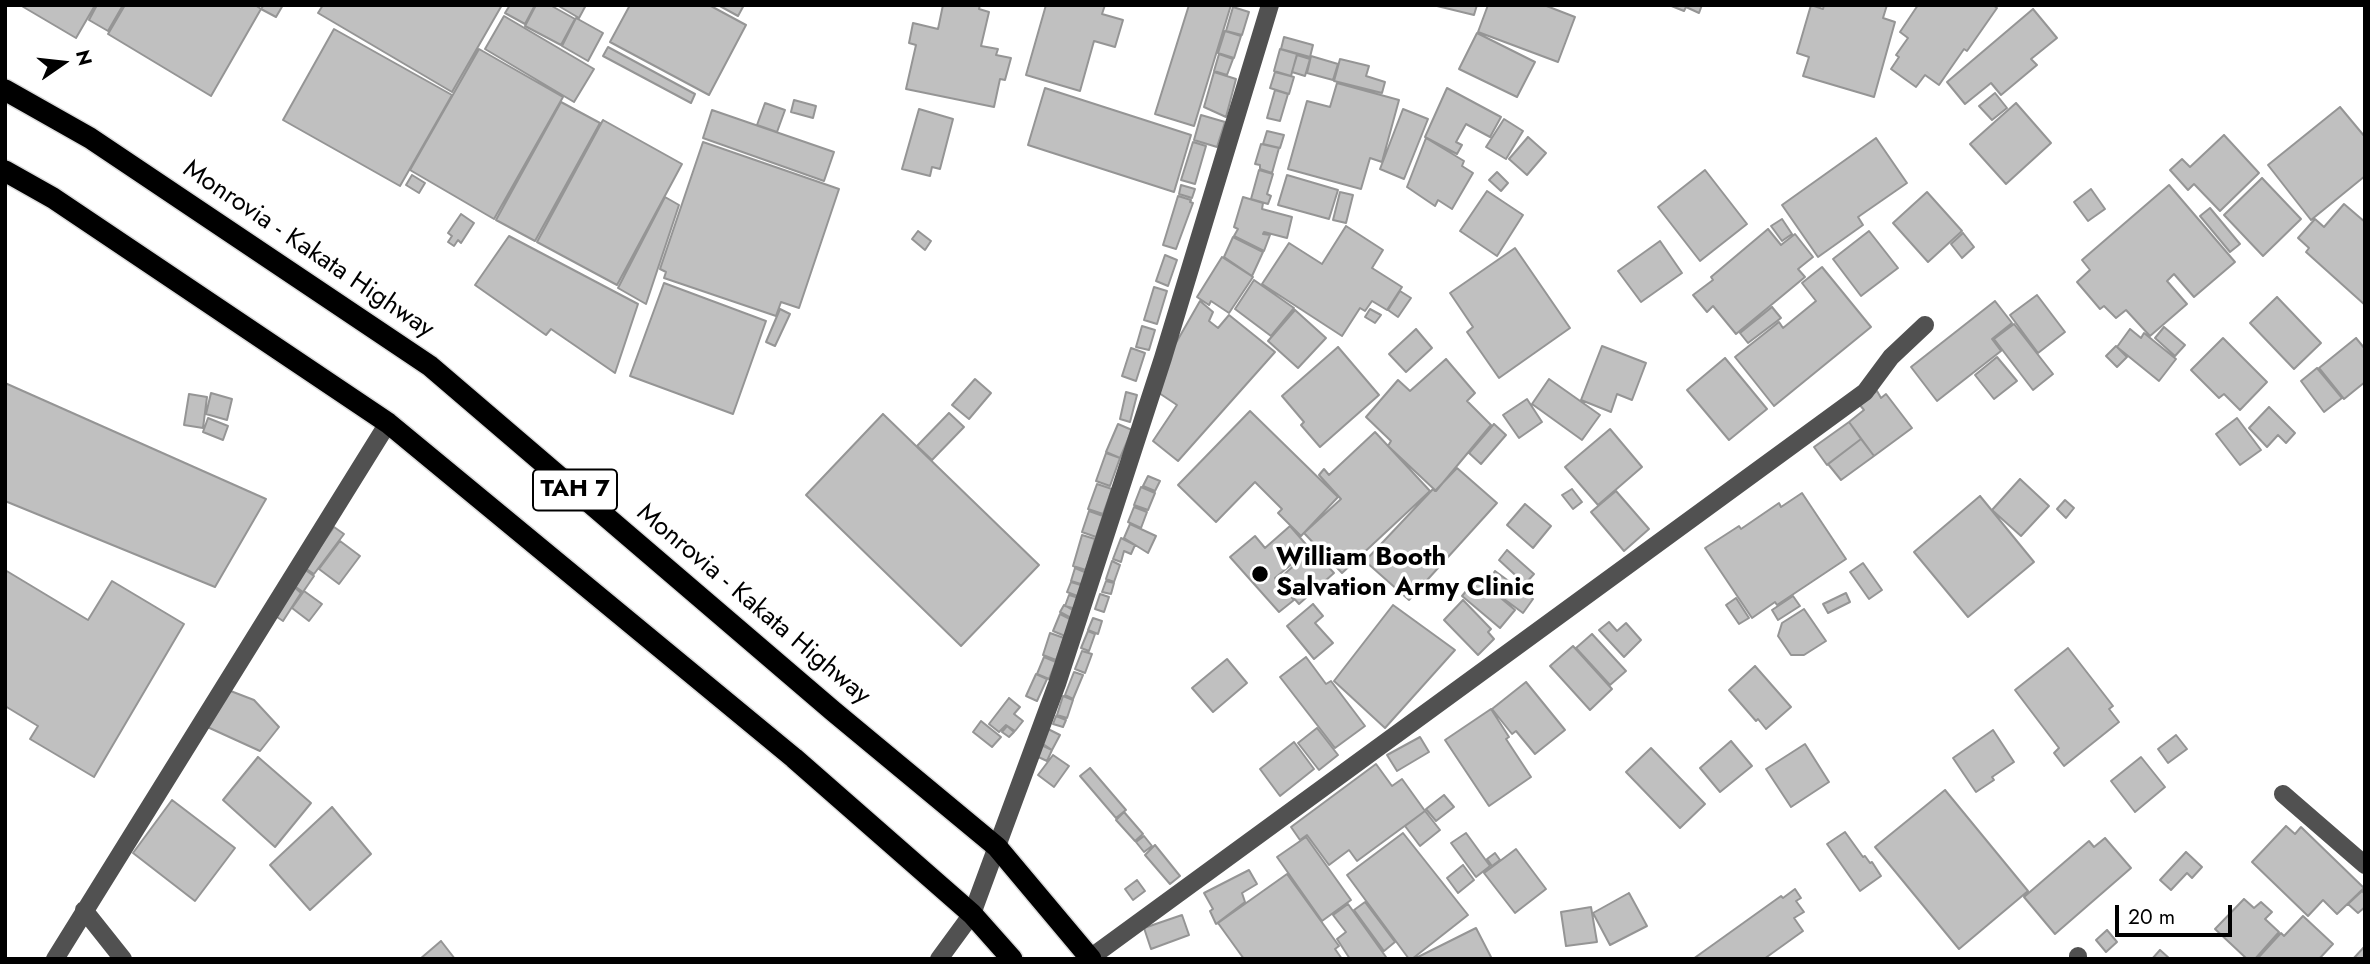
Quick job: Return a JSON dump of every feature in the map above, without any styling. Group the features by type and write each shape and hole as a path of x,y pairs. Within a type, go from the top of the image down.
{"highway":[{"name":"Monrovia - Kakata Highway","path":"5,90 90,138 430,366 833,711 997,847 1090,958"},
{"name":"TAH 7","path":"5,170 53,198 388,423 794,758 972,914 1012,959"}],"street":[{"path":"939,959 972,914 1057,684 1163,358 1270,5"},
{"path":"1090,958 1865,392 1891,357 1925,325"},
{"path":"55,959 388,423"},
{"path":"2283,794 2365,865"},
{"path":"84,909 123,959"}],"building":[{"path":"20,5 92,5 94,7 76,38"},
{"path":"97,5 123,5 108,31 89,20"},
{"path":"125,5 255,5 261,9 211,96 108,34"},
{"path":"264,5 283,5 276,17 261,9"},
{"path":"323,5 502,5 452,92 318,13"},
{"path":"510,5 535,5 525,24 505,13"},
{"path":"536,5 550,5 575,19 561,45 525,26"},
{"path":"557,5 586,5 579,18"},
{"path":"630,5 709,5 746,25 709,95 610,42"},
{"path":"718,5 744,5 738,16"},
{"path":"943,5 980,5 979,9 989,12 981,46 998,49 996,55 1011,58 1005,80 1000,79 994,107 906,89 916,45 909,43 913,23 938,29"},
{"path":"1046,5 1105,5 1102,14 1123,20 1115,47 1094,41 1080,91 1026,75"},
{"path":"1189,5 1231,5 1194,126 1155,114"},
{"path":"1433,5 1477,5 1474,15"},
{"path":"1488,5 1544,5 1575,17 1558,62 1478,32"},
{"path":"1669,5 1702,5 1699,13 1686,7 1684,11"},
{"path":"1811,5 1823,9 1824,5 1887,5 1883,18 1895,22 1874,97 1803,76 1809,57 1797,53"},
{"path":"1918,5 1993,5 1997,8 1939,85 1925,75 1916,87 1891,69 1899,57 1896,55 1908,38 1900,32"},
{"path":"1233,7 1249,12 1242,35 1226,31"},
{"path":"2033,9 2057,38 2031,59 2037,65 2001,95 1991,83 1965,104 1947,82"},
{"path":"504,16 594,69 574,102 485,49"},
{"path":"576,18 603,33 588,61 562,46"},
{"path":"334,29 452,95 400,186 283,120"},
{"path":"1225,31 1241,36 1234,58 1218,53"},
{"path":"1477,33 1535,62 1517,97 1459,69"},
{"path":"1284,37 1313,45 1310,57 1281,49"},
{"path":"608,47 695,94 691,103 603,56"},
{"path":"479,49 563,97 494,219 410,170"},
{"path":"1280,49 1297,54 1291,76 1274,71"},
{"path":"1219,54 1233,59 1227,75 1214,71"},
{"path":"1297,55 1310,59 1305,76 1292,72"},
{"path":"1311,56 1338,64 1333,80 1307,73"},
{"path":"1340,59 1369,66 1366,76 1385,82 1382,93 1334,81"},
{"path":"1214,72 1236,79 1226,117 1204,107"},
{"path":"1275,72 1294,77 1289,94 1270,88"},
{"path":"1337,83 1399,100 1382,162 1370,158 1361,189 1288,169 1307,101 1330,107"},
{"path":"1045,88 1191,135 1174,192 1028,145"},
{"path":"1447,88 1501,117 1490,137 1466,124 1456,142 1462,145 1457,154 1425,137"},
{"path":"1275,90 1288,94 1280,121 1267,118"},
{"path":"1995,93 2007,108 1992,120 1979,106"},
{"path":"794,100 816,106 813,118 791,112"},
{"path":"561,102 600,123 535,241 496,220"},
{"path":"765,103 785,110 777,132 757,125"},
{"path":"2016,103 2051,143 2006,184 1970,144"},
{"path":"2340,107 2365,137 2365,176 2311,220 2268,165"},
{"path":"919,109 953,119 940,169 932,167 930,176 902,169"},
{"path":"1403,109 1428,119 1404,179 1380,169"},
{"path":"712,110 834,152 824,181 703,138"},
{"path":"1201,115 1225,122 1217,147 1194,140"},
{"path":"1504,119 1523,131 1506,159 1486,147"},
{"path":"603,120 682,164 617,285 537,242"},
{"path":"1267,131 1284,135 1280,148 1263,144"},
{"path":"2224,135 2259,173 2220,211 2194,184 2188,190 2170,170 2182,159 2190,167"},
{"path":"1528,137 1546,153 1527,175 1509,159"},
{"path":"1426,138 1464,161 1462,166 1473,173 1452,209 1438,200 1435,206 1407,187"},
{"path":"1876,138 1907,183 1858,217 1863,225 1818,257 1782,205"},
{"path":"703,142 839,189 799,308 781,302 776,316 664,278 666,272 660,269"},
{"path":"1193,142 1206,146 1195,184 1181,180"},
{"path":"1261,144 1279,148 1272,173 1255,164"},
{"path":"1259,170 1273,174 1267,194 1271,196 1268,204 1251,199"},
{"path":"1705,170 1747,224 1700,261 1658,207"},
{"path":"1497,172 1508,183 1501,191 1489,180"},
{"path":"412,175 425,183 419,193 406,185"},
{"path":"1287,175 1338,190 1329,219 1278,205"},
{"path":"2262,178 2301,219 2263,256 2224,215"},
{"path":"1181,185 1195,189 1192,198 1179,194"},
{"path":"2169,185 2235,262 2194,297 2174,274 2167,281 2187,304 2150,336 2126,310 2116,318 2104,306 2100,309 2077,282 2090,270 2082,260"},
{"path":"2091,189 2105,209 2088,221 2074,202"},
{"path":"1487,191 1523,215 1497,256 1460,231"},
{"path":"1340,192 1353,195 1346,223 1333,220"},
{"path":"1927,192 1962,231 1928,262 1893,223"},
{"path":"1178,196 1193,203 1176,249 1163,245"},
{"path":"665,197 679,205 646,304 618,288"},
{"path":"1243,197 1263,203 1262,209 1292,217 1287,238 1264,232 1263,234 1270,235 1264,251 1234,236 1238,229 1234,227"},
{"path":"2344,204 2365,222 2365,305 2306,252 2309,248 2298,238 2315,219 2324,227"},
{"path":"2210,208 2240,244 2230,252 2200,216"},
{"path":"461,214 474,223 461,243 458,240 454,246 448,242 452,236 448,233"},
{"path":"1782,219 1792,234 1782,241 1771,226"},
{"path":"1346,226 1383,250 1372,268 1402,287 1387,310 1372,301 1365,311 1360,308 1342,336 1262,284 1289,243 1322,264"},
{"path":"1768,229 1781,245 1795,234 1813,257 1798,269 1805,277 1736,334 1713,306 1707,312 1693,295"},
{"path":"918,231 931,241 925,250 912,239"},
{"path":"1869,231 1898,268 1861,296 1833,259"},
{"path":"1963,233 1974,247 1962,258 1951,244"},
{"path":"509,236 638,304 615,373 551,329 546,335 475,285"},
{"path":"1233,237 1263,252 1252,276 1224,257"},
{"path":"1660,241 1682,273 1641,302 1618,271"},
{"path":"1515,248 1570,328 1499,378 1467,332 1473,327 1450,293"},
{"path":"1165,255 1177,260 1168,286 1156,281"},
{"path":"1222,257 1253,277 1229,313 1211,301 1209,305 1197,297"},
{"path":"1822,267 1871,327 1774,406 1735,357 1779,322 1783,328 1816,301 1802,283"},
{"path":"1254,280 1294,308 1271,336 1235,309"},
{"path":"664,283 766,321 733,414 630,376"},
{"path":"1154,287 1167,291 1157,324 1144,320"},
{"path":"1400,291 1411,298 1398,317 1388,310"},
{"path":"2037,295 2065,332 2038,353 2010,315"},
{"path":"2277,297 2321,343 2294,369 2250,323"},
{"path":"1200,301 1213,312 1209,321 1218,328 1229,315 1275,352 1178,461 1153,441 1177,405 1156,391 1161,369"},
{"path":"1995,301 2012,323 1992,339 2001,351 1937,401 1911,367"},
{"path":"1772,307 1781,318 1748,343 1740,333"},
{"path":"780,309 790,314 775,346 766,342"},
{"path":"1370,309 1381,315 1375,323 1365,317"},
{"path":"1295,310 1326,338 1298,368 1268,341"},
{"path":"2014,324 2053,374 2033,390 1994,339"},
{"path":"1142,326 1155,330 1149,350 1136,347"},
{"path":"2164,327 2185,345 2175,356 2155,338"},
{"path":"1416,329 1432,348 1406,372 1389,354"},
{"path":"2130,329 2141,338 2144,333 2176,359 2159,381 2117,347"},
{"path":"2223,338 2267,382 2240,410 2224,394 2219,398 2191,370"},
{"path":"2356,338 2365,349 2365,382 2344,399 2319,368"},
{"path":"1602,346 1646,363 1632,400 1617,394 1611,412 1581,400"},
{"path":"2116,346 2127,357 2117,367 2106,356"},
{"path":"1338,347 1379,395 1320,447 1301,425 1304,422 1282,396"},
{"path":"1131,348 1145,353 1136,381 1122,376"},
{"path":"1997,357 2017,381 1994,399 1975,375"},
{"path":"1725,358 1767,409 1729,440 1687,390"},
{"path":"1446,359 1475,393 1467,401 1491,425 1436,491 1388,446 1391,441 1366,417 1398,380 1410,391"},
{"path":"2317,368 2342,398 2324,412 2301,381"},
{"path":"975,379 991,393 969,419 952,405"},
{"path":"1549,379 1600,415 1582,440 1532,404"},
{"path":"5,383 266,499 215,587 5,501"},
{"path":"1877,391 1881,398 1886,394 1912,428 1874,456 1849,422 1864,410 1859,404"},
{"path":"1126,392 1137,395 1130,422 1120,419"},
{"path":"211,393 232,399 227,420 206,414"},
{"path":"189,394 207,397 203,428 184,425"},
{"path":"1527,399 1542,422 1519,438 1503,415"},
{"path":"2269,407 2295,433 2286,443 2278,435 2267,447 2249,428"},
{"path":"1250,411 1338,497 1301,536 1278,513 1282,509 1255,482 1216,522 1178,485"},
{"path":"949,413 964,427 932,460 917,446"},
{"path":"883,414 1039,565 961,646 806,495"},
{"path":"208,418 228,426 223,440 203,432"},
{"path":"2237,418 2261,450 2240,465 2216,434"},
{"path":"1849,422 1861,439 1827,465 1814,447"},
{"path":"1118,424 1132,430 1120,458 1106,452"},
{"path":"1494,424 1506,435 1481,464 1469,453"},
{"path":"1610,429 1642,467 1598,505 1565,467"},
{"path":"1375,432 1430,491 1342,573 1304,533 1341,499 1319,475 1324,469 1329,475"},
{"path":"1861,439 1874,456 1841,480 1828,464"},
{"path":"1106,453 1120,458 1110,486 1096,481"},
{"path":"1457,468 1497,503 1409,600 1365,561 1433,489 1435,491"},
{"path":"1148,476 1160,481 1155,491 1143,486"},
{"path":"2020,479 2049,506 2021,536 1992,510"},
{"path":"1097,484 1112,489 1103,514 1088,509"},
{"path":"1141,487 1155,493 1148,510 1134,505"},
{"path":"1572,489 1582,502 1573,509 1562,495"},
{"path":"1616,491 1649,529 1624,551 1591,512"},
{"path":"1802,493 1846,559 1777,605 1775,602 1752,618 1705,548 1739,526 1741,529 1779,503 1781,507"},
{"path":"1980,496 2034,562 1968,617 1914,552"},
{"path":"2065,500 2074,508 2066,518 2057,509"},
{"path":"1525,504 1551,526 1533,548 1507,525"},
{"path":"1134,507 1147,512 1141,528 1128,522"},
{"path":"1089,511 1103,516 1096,537 1082,532"},
{"path":"1130,524 1156,536 1148,553 1124,538"},
{"name":"William Booth Salvation Army Clinic","path":"1290,526 1310,549 1275,578 1294,600 1279,612 1230,557 1255,536 1265,548"},
{"path":"334,527 344,534 314,574 305,568"},
{"path":"1082,535 1095,539 1086,570 1073,566"},
{"path":"1121,538 1135,545 1131,554 1124,551 1121,562 1113,559"},
{"path":"340,541 360,556 339,584 319,569"},
{"path":"1312,549 1334,573 1299,604 1278,580"},
{"path":"1507,550 1534,574 1525,584 1499,560"},
{"path":"1112,561 1120,565 1114,582 1106,579"},
{"path":"1863,563 1882,590 1869,599 1850,572"},
{"path":"1075,568 1087,573 1084,585 1071,581"},
{"path":"304,569 314,576 303,592 293,585"},
{"path":"5,570 88,620 112,581 184,624 94,777 30,739 38,726 5,706"},
{"path":"1495,571 1533,599 1523,613 1485,585"},
{"path":"1477,578 1515,610 1500,628 1462,596"},
{"path":"1106,581 1114,583 1111,594 1102,592"},
{"path":"1071,582 1084,586 1080,597 1067,592"},
{"path":"293,586 301,593 283,621 274,615"},
{"path":"304,591 322,604 309,621 292,608"},
{"path":"1846,593 1850,602 1828,613 1823,604"},
{"path":"1100,594 1109,597 1104,612 1095,609"},
{"path":"1069,595 1079,598 1076,609 1065,606"},
{"path":"1793,596 1800,606 1778,620 1772,610"},
{"path":"1736,598 1749,618 1739,624 1726,605"},
{"path":"1463,600 1491,629 1488,632 1494,639 1478,655 1444,620"},
{"path":"1313,604 1323,616 1315,623 1333,643 1314,659 1287,626"},
{"path":"1064,605 1076,612 1073,619 1060,612"},
{"path":"1393,605 1455,650 1385,728 1334,681"},
{"path":"1804,609 1826,641 1804,655 1791,655 1778,636 1782,623"},
{"path":"1060,614 1072,620 1065,636 1053,631"},
{"path":"1093,618 1102,621 1098,634 1088,630"},
{"path":"1609,622 1617,631 1626,623 1641,640 1624,657 1599,630"},
{"path":"1088,631 1095,634 1089,651 1081,648"},
{"path":"1050,633 1064,638 1056,660 1043,655"},
{"path":"1592,634 1626,671 1610,685 1576,648"},
{"path":"1573,646 1612,689 1590,710 1550,666"},
{"path":"2068,648 2113,706 2109,709 2119,722 2064,766 2054,753 2059,748 2015,690"},
{"path":"1082,651 1092,654 1085,673 1075,669"},
{"path":"1044,657 1056,662 1049,679 1037,674"},
{"path":"1306,657 1326,684 1331,681 1365,726 1335,748 1280,677"},
{"path":"1227,659 1247,683 1213,712 1192,688"},
{"path":"1755,666 1791,707 1766,729 1729,690"},
{"path":"1074,672 1083,675 1073,699 1065,695"},
{"path":"1036,674 1047,679 1037,701 1026,696"},
{"path":"1526,682 1565,730 1535,754 1516,731 1512,734 1492,709"},
{"path":"228,690 254,700 279,727 260,751 203,725"},
{"path":"1063,696 1073,700 1067,718 1057,715"},
{"path":"1009,698 1020,707 1014,714 1023,721 1015,731 1006,725 999,732 989,724"},
{"path":"1491,709 1509,737 1506,739 1531,777 1489,806 1445,740"},
{"path":"1056,716 1066,720 1063,727 1053,724"},
{"path":"981,721 1001,737 992,747 973,732"},
{"path":"1007,726 1014,732 1009,737 1002,732"},
{"path":"1317,728 1338,755 1319,770 1298,743"},
{"path":"1048,729 1060,735 1052,750 1040,742"},
{"path":"1993,730 2014,762 1976,792 1953,758"},
{"path":"2176,735 2187,749 2168,763 2158,749"},
{"path":"1420,737 1429,752 1397,771 1387,755"},
{"path":"1731,741 1752,766 1720,792 1700,768"},
{"path":"1294,742 1314,769 1280,796 1260,769"},
{"path":"1039,744 1052,750 1047,761 1034,755"},
{"path":"1805,744 1829,782 1791,807 1766,769"},
{"path":"1651,748 1705,804 1680,828 1626,772"},
{"path":"1053,755 1069,766 1054,787 1038,775"},
{"path":"258,757 311,803 275,847 223,800"},
{"path":"2141,757 2165,787 2135,812 2111,781"},
{"path":"1376,764 1392,786 1402,779 1425,811 1357,861 1349,850 1329,865 1307,835 1300,840 1291,827"},
{"path":"1090,768 1126,810 1116,818 1080,776"},
{"path":"1945,790 2028,891 1959,949 1875,847"},
{"path":"1444,795 1454,807 1436,821 1426,809"},
{"path":"172,800 235,848 195,901 133,853"},
{"path":"332,807 371,854 310,910 270,865"},
{"path":"1425,811 1440,830 1420,846 1405,826"},
{"path":"1124,812 1143,834 1135,841 1116,820"},
{"path":"2286,826 2295,834 2301,827 2364,888 2337,914 2323,900 2308,916 2252,862"},
{"path":"1845,832 1881,876 1860,891 1827,844"},
{"path":"1403,833 1468,915 1412,959 1409,959 1347,875"},
{"path":"1466,833 1490,866 1476,877 1451,843"},
{"path":"1144,836 1152,846 1144,852 1136,842"},
{"path":"1306,837 1351,900 1322,921 1277,857"},
{"path":"2105,838 2131,868 2055,934 2024,897 2089,841 2094,847"},
{"path":"1155,845 1180,876 1170,884 1145,855"},
{"path":"1516,849 1546,889 1515,913 1484,873"},
{"path":"2186,852 2202,867 2192,878 2187,873 2171,890 2160,880"},
{"path":"1495,853 1500,860 1492,866 1487,859"},
{"path":"1463,865 1474,880 1458,893 1447,878"},
{"path":"1249,870 1257,884 1242,893 1245,902 1216,924 1210,911 1213,909 1204,893"},
{"path":"1287,874 1339,946 1335,949 1342,959 1244,959 1218,923"},
{"path":"1137,880 1145,891 1133,900 1125,889"},
{"path":"1795,889 1801,898 1796,901 1804,912 1794,918 1803,931 1764,959 1693,959 1781,896 1783,898"},
{"path":"2362,891 2365,894 2365,907 2358,913 2348,904"},
{"path":"1629,893 1647,926 1610,945 1593,913"},
{"path":"2244,899 2254,908 2261,902 2272,912 2265,919 2279,932 2255,959 2247,959 2215,929"},
{"path":"1365,902 1395,942 1384,951 1354,910"},
{"path":"1348,904 1386,957 1350,959 1337,939 1346,932 1333,915"},
{"path":"1591,907 1597,942 1566,946 1561,912"},
{"path":"1182,915 1189,935 1151,949 1144,928"},
{"path":"2303,916 2333,944 2319,959 2257,959 2281,933 2284,936"},
{"path":"1476,928 1492,959 1414,959"},
{"path":"2107,930 2117,942 2106,952 2096,940"},
{"path":"441,941 455,959 420,959"},
{"path":"2365,946 2365,959 2353,959"},
{"path":"2160,950 2170,959 2152,959"}],"place":[{"name":"William Booth Salvation Army Clinic","path":"1260,574"}]}
